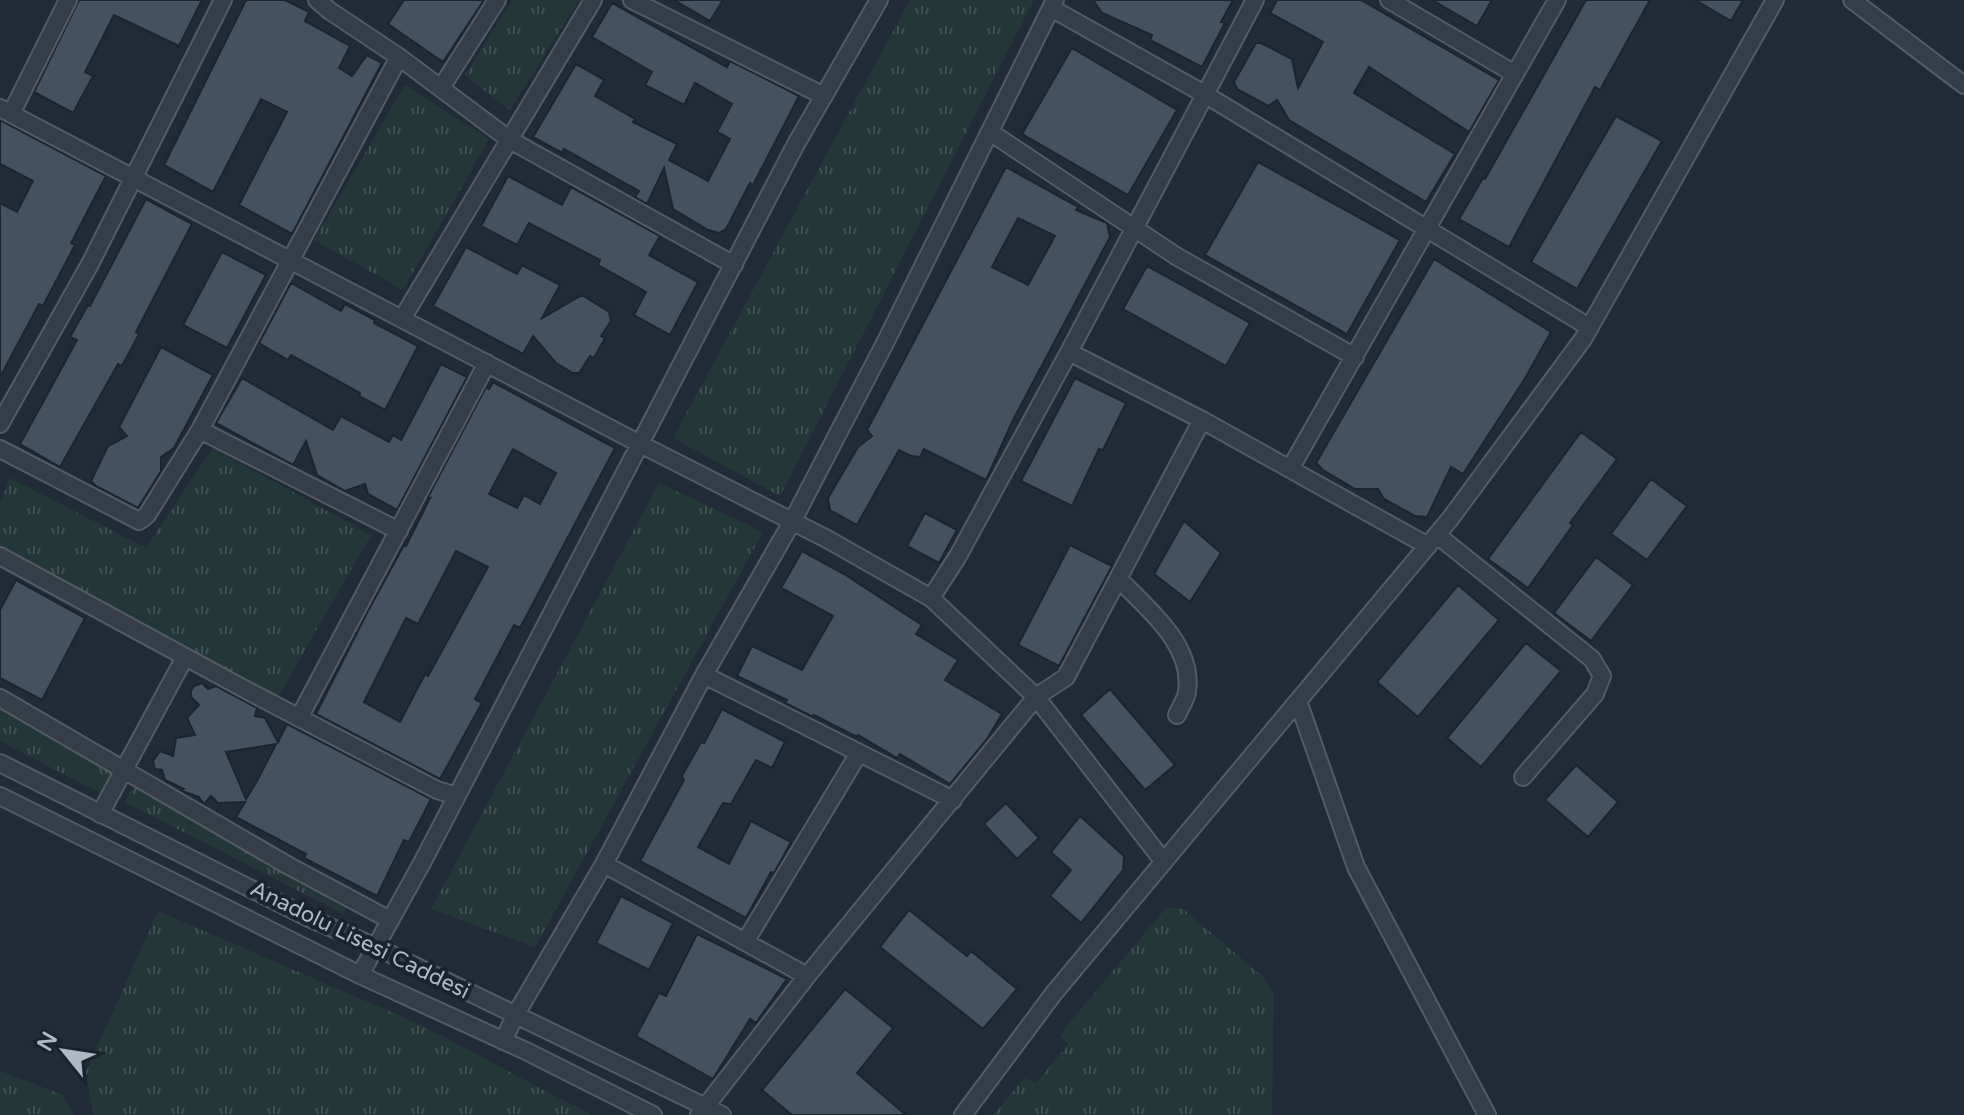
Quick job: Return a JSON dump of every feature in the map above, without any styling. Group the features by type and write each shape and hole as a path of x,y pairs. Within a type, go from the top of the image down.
{"street":[{"path":"68,0 6,111 792,522 931,598 1036,697 1164,862"},
{"path":"0,424 90,264 223,0"},
{"path":"317,0 510,140 734,265"},
{"path":"441,88 497,0"},
{"path":"402,319 593,0"},
{"path":"632,0 824,96"},
{"path":"360,975 734,265 879,0"},
{"path":"931,598 958,556 1069,352 1255,0"},
{"path":"1389,0 1515,74"},
{"path":"1290,469 1557,0"},
{"path":"963,1115 1054,993 1432,540 1589,327 1775,0"},
{"path":"1852,0 1964,85"},
{"path":"503,1041 604,864 704,675 792,522 885,343 1053,4 1589,327"},
{"path":"0,449 139,521 147,515 200,430 399,57"},
{"path":"990,132 1132,229 1355,357"},
{"path":"1069,352 1432,540 1592,659 1602,676 1595,694 1523,777"},
{"path":"299,718 487,363"},
{"path":"702,1110 807,976 1036,697 1066,677 1202,420"},
{"path":"200,430 399,531"},
{"path":"0,556 299,718 437,790 457,796"},
{"path":"1118,578 1164,626 1186,663 1187,693 1177,715"},
{"path":"100,814 185,657"},
{"path":"704,675 953,800"},
{"path":"0,698 289,866 390,920"},
{"path":"1298,701 1356,867 1487,1115"},
{"path":"745,942 859,753"},
{"name":"Anadolu Lisesi Caddesi","path":"0,763 309,918 516,1014 702,1110 722,1115"},
{"name":"Anadolu Lisesi Caddesi","path":"0,796 360,975 653,1115"},
{"path":"604,864 807,976"}],"green space":[{"path":"512,0 579,0 510,110 465,75"},
{"path":"910,0 1034,0 780,496 673,438"},
{"path":"405,85 489,139 403,290 314,240"},
{"path":"213,448 371,535 278,697 0,545 0,503 10,478 146,548"},
{"path":"659,483 763,532 535,947 431,909"},
{"path":"0,706 112,771 100,793 0,741"},
{"path":"134,786 346,906 344,914 125,802"},
{"path":"1166,908 1183,909 1262,976 1274,994 1272,1115 993,1115 1024,1078 1036,1083 1069,1044 1061,1037 1065,1028"},
{"path":"158,911 423,1026 591,1115 93,1115 86,1072"},
{"path":"0,1071 63,1095 73,1115 0,1115"}],"building":[{"path":"79,0 202,0 179,46 114,15 85,72 93,76 73,113 34,92"},
{"path":"246,0 285,0 309,12 305,21 350,46 339,68 352,76 367,55 382,63 292,234 239,205 287,112 261,99 213,192 164,165"},
{"path":"404,0 484,0 443,62 388,24"},
{"path":"674,0 723,0 710,21"},
{"path":"1093,0 1233,0 1202,67 1150,40 1152,35 1102,13"},
{"path":"1277,0 1361,0 1499,80 1469,132 1369,67 1354,93 1455,154 1426,202 1289,120 1277,100 1268,106 1237,89 1234,82 1256,43 1292,59 1298,88 1323,42 1270,13"},
{"path":"1432,0 1492,0 1477,26"},
{"path":"1586,0 1650,0 1600,90 1595,87 1509,247 1459,219 1485,179"},
{"path":"1695,0 1743,0 1731,21"},
{"path":"612,3 727,67 730,61 799,96 753,185 750,183 726,229 719,233 708,230 673,209 664,168 647,204 635,197 639,191 564,149 562,153 533,137 576,64 604,80 595,96 635,119 633,122 677,144 669,160 708,181 730,139 717,132 732,104 695,83 684,105 645,85 652,72 592,37"},
{"path":"1072,48 1177,110 1128,195 1022,134"},
{"path":"1616,116 1662,141 1577,289 1531,262"},
{"path":"0,120 106,176 43,306 39,304 0,377 0,203 17,212 33,181 0,164"},
{"path":"1258,162 1400,240 1347,334 1205,255"},
{"path":"1006,167 1078,207 1076,210 1107,223 1110,237 1013,420 986,480 924,449 920,457 899,450 857,525 830,510 828,498 858,447 872,436 867,430","holes":["1018,218 1055,236 1028,285 992,267"]},
{"path":"508,176 562,205 571,187 660,236 649,255 698,282 670,335 634,315 646,292 598,265 600,260 529,223 517,245 481,226"},
{"path":"146,199 192,224 136,332 139,334 122,366 118,364 60,467 20,444 77,340 70,337 90,306"},
{"path":"466,247 517,274 522,265 560,285 542,318 582,295 609,312 611,321 601,336 605,338 594,358 590,356 579,373 573,373 556,363 533,336 523,354 433,306"},
{"path":"222,252 266,275 227,348 183,325"},
{"path":"1434,259 1551,332 1463,474 1451,467 1427,517 1415,516 1384,499 1378,489 1355,489 1316,463"},
{"path":"1147,266 1250,323 1226,366 1123,309"},
{"path":"291,283 341,311 345,304 418,346 385,410 291,355 288,360 259,343"},
{"path":"161,347 213,375 174,448 161,457 161,471 138,508 91,481 108,446 127,436 119,427"},
{"path":"441,364 467,377 397,510 368,494 365,484 345,491 317,475 306,441 293,465 216,423 242,378 333,430 341,416 389,442 393,435 401,440"},
{"path":"1075,378 1126,403 1103,450 1099,449 1072,506 1021,481"},
{"path":"493,382 615,448 520,628 514,625 475,699 482,703 440,779 316,714 486,387 489,389","holes":["513,449 556,473 540,504 524,495 517,508 489,494","456,551 488,567 400,722 364,702 406,618 418,624"]},
{"path":"1581,432 1617,459 1528,588 1488,559"},
{"path":"1651,479 1687,506 1647,560 1611,534"},
{"path":"925,513 957,530 939,563 907,546"},
{"path":"1184,521 1221,553 1190,602 1154,574"},
{"path":"1070,545 1112,566 1059,666 1018,645"},
{"path":"802,551 844,574 922,625 916,634 958,660 945,680 1002,714 987,739 950,784 900,754 897,758 858,735 813,717 785,703 787,700 737,676 752,646 802,670 833,616 781,588"},
{"path":"1596,557 1633,585 1591,641 1554,613"},
{"path":"16,580 85,618 42,700 0,678 0,610"},
{"path":"1458,585 1499,620 1418,717 1377,682"},
{"path":"1526,643 1561,671 1481,767 1447,738"},
{"path":"202,683 208,689 216,686 257,708 255,716 265,718 278,742 287,724 431,799 409,842 404,840 377,896 304,858 306,854 236,817 245,802 218,803 211,796 204,804 199,797 165,780 162,770 155,769 153,761 160,751 173,756 176,738 195,735 187,718 199,705 191,697 194,686","holes":["276,744 246,799 226,752"]},
{"path":"1110,689 1175,765 1145,790 1081,715"},
{"path":"722,709 785,742 772,768 756,760 731,804 723,803 698,847 729,864 751,821 791,842 746,918 640,861 684,780 682,776"},
{"path":"1576,765 1618,802 1588,837 1545,800"},
{"path":"1006,803 1039,838 1017,859 984,824"},
{"path":"1080,816 1124,856 1123,870 1081,923 1050,896 1071,870 1051,852"},
{"path":"621,896 673,923 649,970 596,943"},
{"path":"909,910 967,956 971,951 1017,989 983,1029 880,947"},
{"path":"697,934 787,979 756,1023 750,1019 713,1079 636,1036 659,993 666,996"},
{"path":"845,989 893,1028 857,1073 906,1115 792,1115 762,1090"}]}
